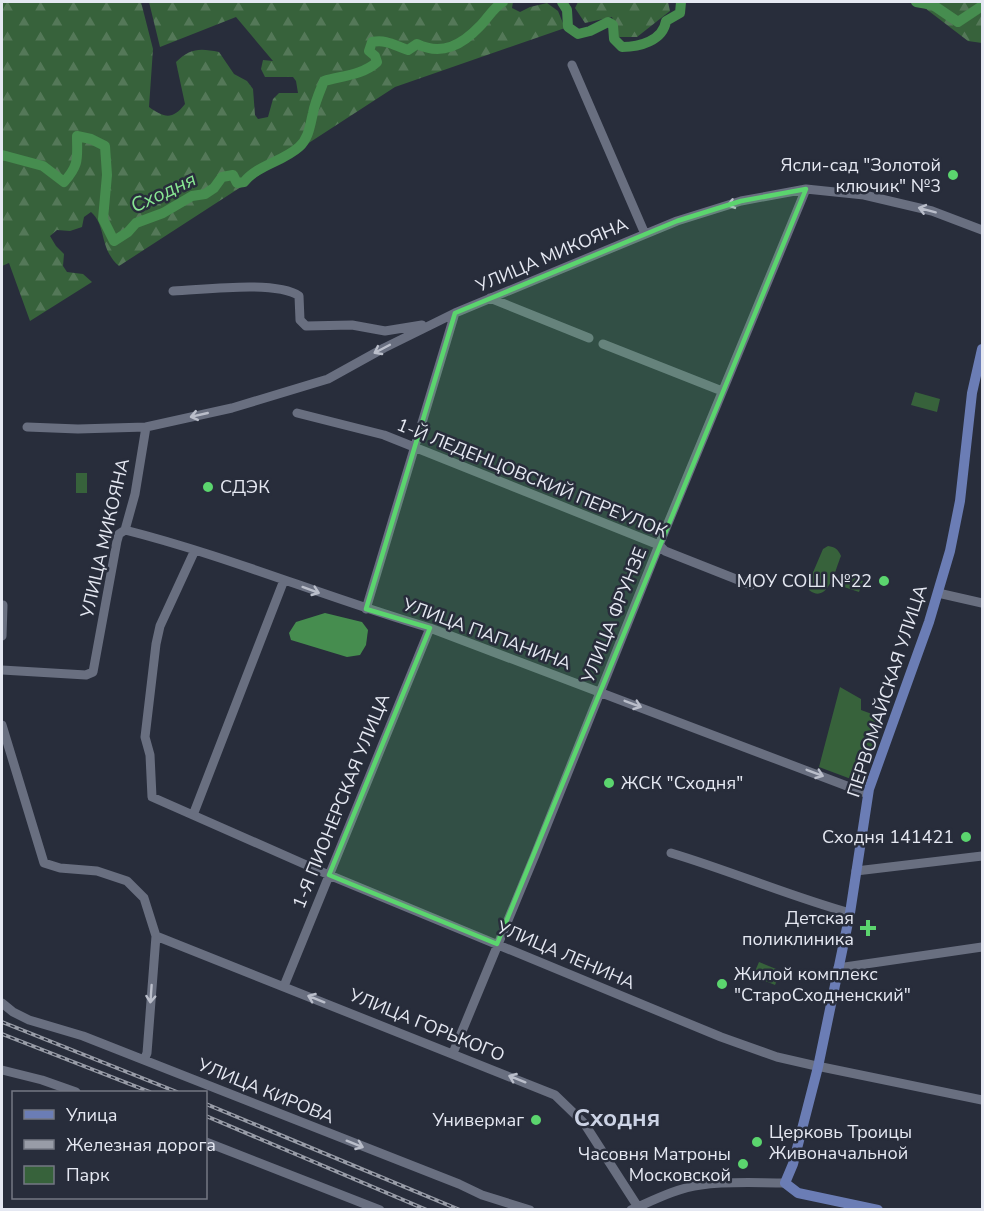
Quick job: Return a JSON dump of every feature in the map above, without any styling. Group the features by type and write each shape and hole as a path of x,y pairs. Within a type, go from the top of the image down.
{"main road":[{"name":"ПЕРВОМАЙСКАЯ УЛИЦА","path":"785,1183 794,1164 818,1067 850,913 868,794 938,593 957,516 972,393 982,349"},
{"path":"785,1183 798,1192 878,1209"}],"street":[{"path":"572,65 645,234"},
{"name":"УЛИЦА МИКОЯНА","path":"27,427 78,429 146,427 232,408 328,379 430,324 490,298 677,221 741,201 806,189 864,195 932,211 982,230"},
{"name":"УЛИЦА ФРУНЗЕ","path":"453,1053 806,189"},
{"path":"173,291 243,286 292,291 299,296 300,321 306,326 352,325 385,331 430,324"},
{"path":"490,298 589,338"},
{"path":"366,609 456,313"},
{"path":"603,344 722,391"},
{"name":"1-Й ЛЕДЕНЦОВСКИЙ ПЕРЕУЛОК","path":"297,414 384,435 659,545 665,551 751,585"},
{"name":"УЛИЦА МИКОЯНА","path":"2,670 86,675 93,672 117,542 119,534 125,530 135,494 146,427"},
{"name":"УЛИЦА ПАПАНИНА","path":"125,530 195,550 366,609 429,628 868,794"},
{"name":"УЛИЦА ЛЕНИНА","path":"195,550 160,626 156,644 145,737 150,755 152,797 329,875 721,1037 777,1057 818,1067 982,1100"},
{"path":"193,815 284,580"},
{"path":"938,593 982,603"},
{"path":"2,605 2,636"},
{"name":"1-Я ПИОНЕРСКАЯ УЛИЦА","path":"284,986 429,628"},
{"path":"2,725 44,863 60,868 97,872 127,881 144,897 156,936 147,1053 144,1060"},
{"path":"671,853 850,913"},
{"path":"856,872 982,856"},
{"name":"УЛИЦА ГОРЬКОГО","path":"156,936 555,1095 584,1123 635,1208"},
{"path":"838,968 982,947"},
{"name":"УЛИЦА КИРОВА","path":"2,1002 30,1020 83,1036 482,1195 530,1209"},
{"path":"2,1070 73,1091"},
{"path":"207,1142 380,1209"},
{"path":"635,1208 700,1185 785,1183"}],"highlighted area":[{"path":"806,189 497,944 329,875 430,628 366,609 455,313 677,221 741,201"}],"green space":[{"path":"2,2 141,2 153,49 149,107 168,116 176,113 185,104 176,62 196,50 219,52 234,74 247,81 253,89 255,115 258,119 268,117 273,99 279,93 298,93 296,81 293,77 265,77 261,69 263,60 273,61 236,17 160,47 149,2 513,2 512,8 520,12 547,3 558,11 565,28 395,87 119,266 108,252 99,224 91,212 84,217 82,227 70,231 57,230 50,236 64,254 63,266 67,272 83,274 92,282 30,321 9,263 2,266"},
{"path":"578,2 668,2 670,11 637,37 618,37 612,17 585,23 575,8"},
{"path":"917,2 982,2 982,43 968,41"},
{"path":"915,392 940,399 937,412 911,405"},
{"path":"76,473 87,473 87,493 76,493"},
{"path":"828,546 836,549 841,556 826,590 816,593 809,590 808,584 823,549"},
{"path":"840,572 863,581 859,592 835,584"},
{"path":"840,687 861,699 861,710 883,718 859,782 819,767"},
{"path":"759,962 781,971 775,985 753,976"}],"shaded area":[{"path":"325,613 362,622 368,630 366,645 360,655 347,657 291,640 289,633 296,622"}],"waterway":[{"name":"Сходня","path":"2,155 43,166 64,182 75,165 77,136 91,139 105,146 107,175 103,219 114,241 128,232 136,223 163,213 192,196 205,194 214,188 222,177 233,175 237,183 244,182 256,171 299,147 307,135 324,81 359,72 377,62 375,56 369,51 372,42 387,42 408,50 417,44 435,49 451,47 473,33 503,2"},
{"name":"Сходня","path":"562,2 567,10 568,27 578,34 608,22 613,25 614,39 622,47 636,46 655,38 664,28 666,21 680,13 681,2"},
{"name":"Сходня","path":"916,2 933,5 958,22 982,6"}],"railway":[{"path":"2,1022 174,1091"},
{"path":"2,1034 147,1091"},
{"path":"207,1104 460,1210"},
{"path":"207,1116 427,1210"}],"place":[{"name":"Ясли-сад \"Золотой ключик\" №3","path":"953,175"},
{"name":"СДЭК","path":"208,487"},
{"name":"МОУ СОШ №22","path":"884,581"},
{"name":"ЖСК \"Сходня\"","path":"609,783"},
{"name":"Сходня 141421","path":"966,837"},
{"name":"Детская поликлиника","path":"868,928"},
{"name":"Жилой комплекс \"СтароСходненский\"","path":"722,984"},
{"name":"Универмаг","path":"536,1120"},
{"name":"Церковь Троицы Живоначальной","path":"757,1142"},
{"name":"Часовня Матроны Московской","path":"743,1164"}],"district":[{"name":"Сходня","path":"617,1118"}]}
